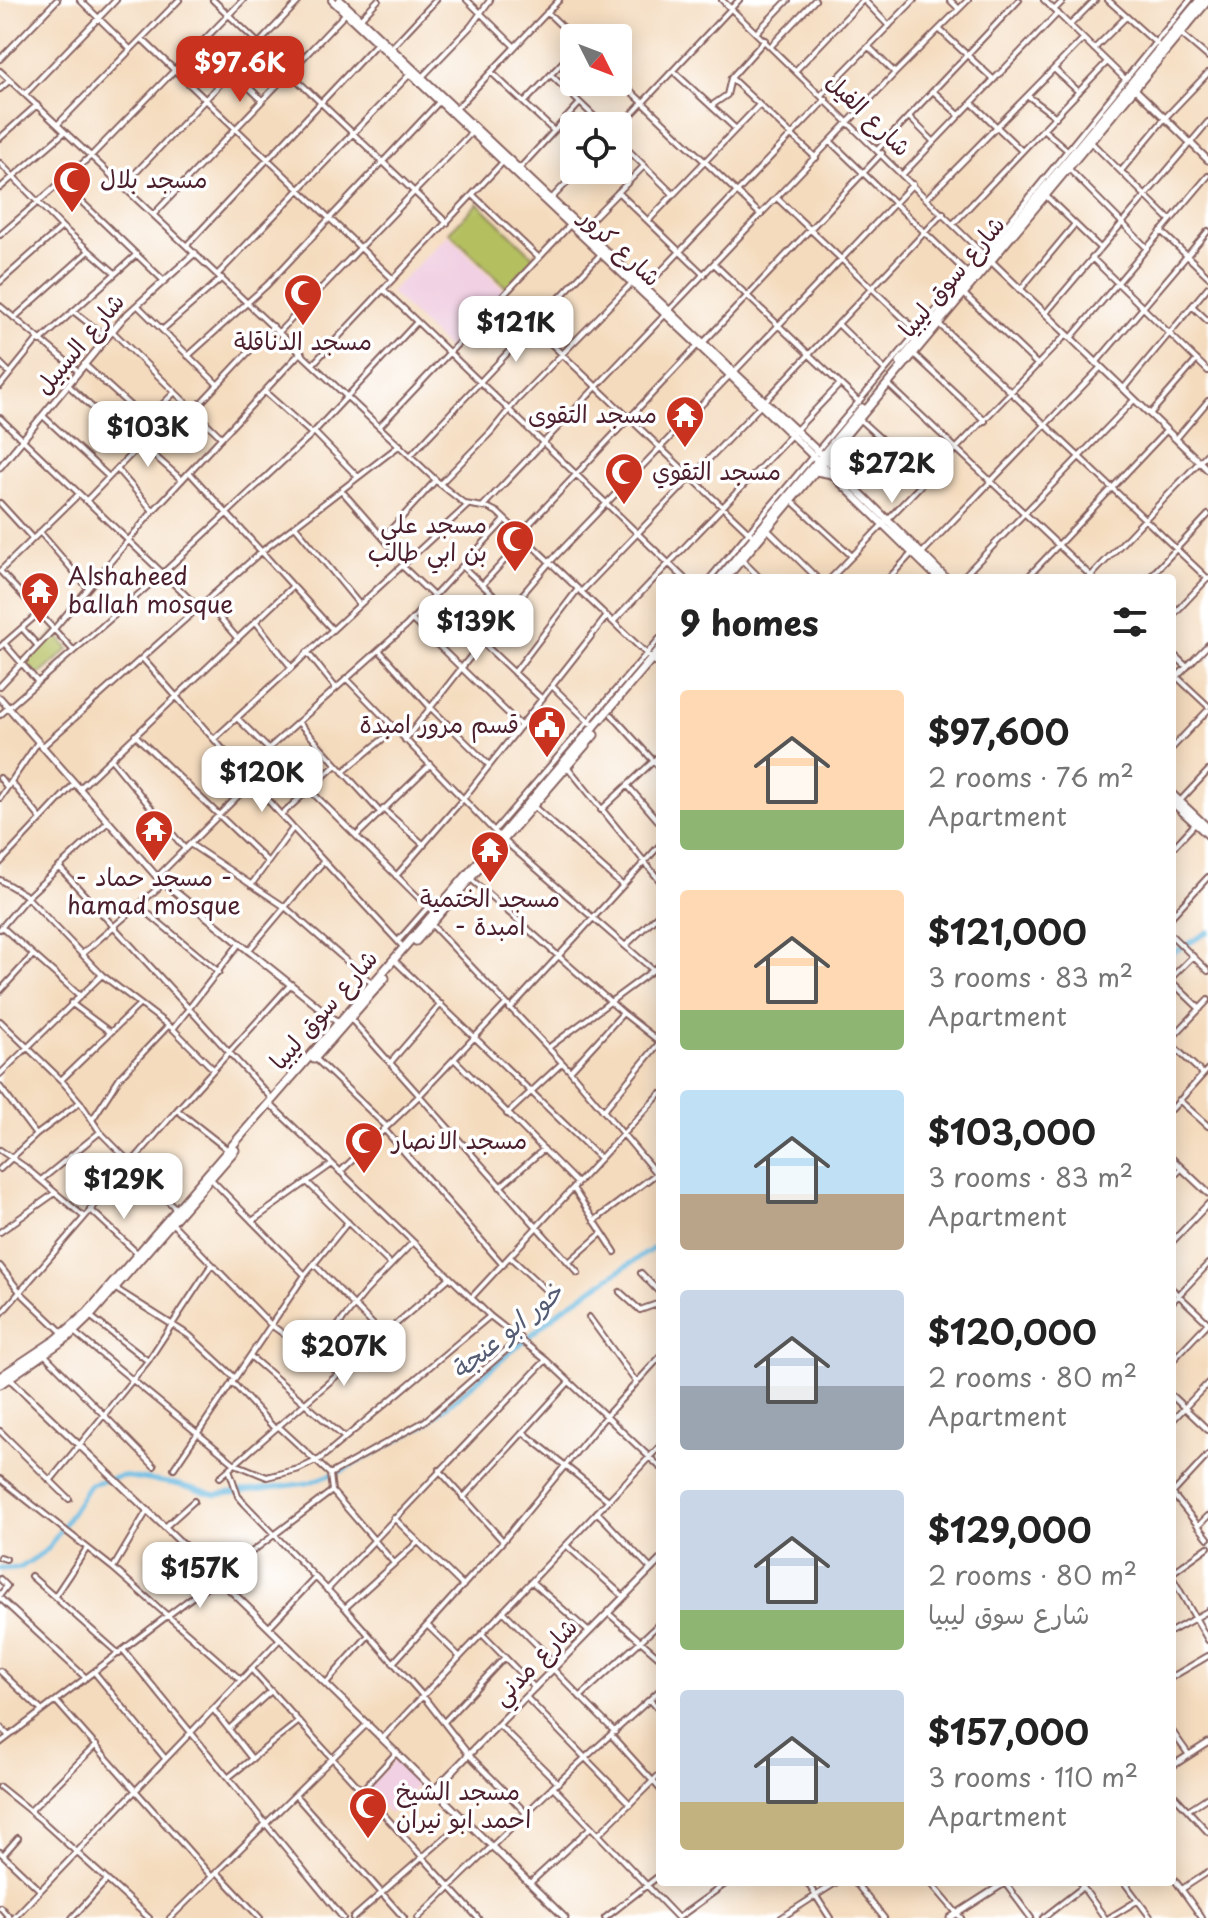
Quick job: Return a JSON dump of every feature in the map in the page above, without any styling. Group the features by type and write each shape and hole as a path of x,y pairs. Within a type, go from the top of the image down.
{"main road":[{"name":"شارع كرور","path":"332,0 439,102 454,111 570,225 763,403 886,523"},
{"name":"شارع كرور","path":"340,0 422,77 503,162 517,171"},
{"name":"شارع سوق ليبيا","path":"723,574 751,534 859,419 964,294 987,258 1069,169 1158,45 1190,5 1200,0"},
{"name":"شارع سوق ليبيا","path":"729,574 1070,153 1208,0"},
{"name":"شارع كرور","path":"548,201 645,288 667,313"},
{"path":"819,460 934,574"},
{"path":"917,555 941,574"},
{"name":"شارع سوق ليبيا","path":"209,1176 228,1150 341,1024 350,1018 429,922 431,910 612,715 655,659"},
{"name":"شارع سوق ليبيا","path":"0,1384 4,1376 69,1334 271,1103 315,1058 404,948 471,879 499,836 533,806 566,765 592,725 655,659"},
{"path":"1176,801 1208,835"},
{"path":"1176,801 1208,828"},
{"name":"شارع سوق ليبيا","path":"4,1376 44,1354 90,1316 116,1289 170,1221"}],"street":[{"path":"0,59 57,0"},
{"path":"80,0 131,49"},
{"path":"25,94 116,0"},
{"path":"58,124 179,0"},
{"path":"213,0 447,223"},
{"path":"0,235 91,156 243,0"},
{"path":"124,185 300,0"},
{"path":"360,19 378,0"},
{"path":"391,48 436,0"},
{"path":"467,0 515,47"},
{"path":"422,77 490,0"},
{"path":"454,111 559,0"},
{"name":"شارع الفيل","path":"722,0 987,258"},
{"path":"632,114 739,0"},
{"path":"757,32 788,0"},
{"path":"771,46 815,0"},
{"path":"796,70 864,0 889,26"},
{"path":"950,0 959,9"},
{"path":"483,506 968,0"},
{"path":"520,534 864,172 909,117 1019,0"},
{"path":"1044,0 1208,160"},
{"path":"903,174 994,80 1064,0"},
{"path":"1070,25 1095,0"},
{"path":"1108,0 1158,45"},
{"path":"1181,0 1190,5"},
{"path":"645,288 791,134 910,1"},
{"path":"547,12 560,25"},
{"path":"154,214 346,13"},
{"path":"1094,49 1126,17"},
{"path":"939,29 994,80"},
{"path":"1180,33 1208,57"},
{"path":"142,39 393,279"},
{"path":"927,198 1083,39"},
{"path":"711,106 727,95 731,78 765,40"},
{"path":"186,245 377,43"},
{"path":"869,47 895,73"},
{"path":"953,224 1107,62"},
{"path":"524,103 560,65"},
{"path":"1054,69 1079,92"},
{"path":"0,71 438,482 468,505 493,509 655,659"},
{"path":"673,71 736,129"},
{"path":"233,72 262,100"},
{"path":"491,72 554,131"},
{"path":"1121,171 1208,73"},
{"path":"162,330 220,276 410,74"},
{"path":"551,75 589,112"},
{"path":"731,78 816,158"},
{"path":"0,89 10,80"},
{"path":"632,91 761,216"},
{"path":"933,91 959,115"},
{"path":"1028,96 1056,117"},
{"path":"188,356 248,302 439,102"},
{"path":"517,171 580,103"},
{"path":"972,103 1023,151"},
{"path":"0,138 37,105"},
{"path":"648,221 759,105"},
{"path":"909,117 934,142"},
{"path":"1045,314 1208,122"},
{"path":"1044,130 1070,153"},
{"path":"0,188 65,132"},
{"path":"279,332 472,132"},
{"path":"831,142 967,273"},
{"path":"1091,142 1170,220"},
{"path":"632,154 673,194"},
{"path":"313,364 503,162"},
{"path":"0,163 62,227 115,273"},
{"path":"582,229 644,166"},
{"path":"1069,169 1147,247"},
{"path":"835,574 1069,336 1208,176"},
{"path":"61,182 163,280"},
{"path":"548,201 565,184"},
{"path":"405,740 550,562 913,184"},
{"path":"618,192 704,275"},
{"path":"473,196 539,258"},
{"path":"1046,196 1100,248"},
{"path":"778,199 918,332"},
{"path":"514,673 580,591 943,213"},
{"path":"1020,290 1075,224"},
{"path":"380,426 570,225"},
{"path":"0,282 62,227"},
{"path":"1161,231 1208,276"},
{"path":"894,574 917,555 1046,426 1208,231"},
{"path":"14,318 89,251"},
{"name":"شارع السبيل","path":"0,467 136,304 195,253"},
{"path":"411,455 601,254"},
{"path":"0,386 39,340 136,255"},
{"path":"819,460 885,370 967,273 987,258 1208,470"},
{"path":"1092,258 1208,371"},
{"path":"714,264 859,402"},
{"path":"383,538 632,283"},
{"path":"1123,389 1208,287"},
{"path":"383,289 680,574"},
{"path":"964,294 1038,365"},
{"path":"502,297 751,534 714,574"},
{"path":"136,304 218,385"},
{"path":"1192,306 1208,321"},
{"path":"1,308 78,371"},
{"path":"73,311 106,337"},
{"path":"0,715 163,573 314,433 417,322"},
{"path":"838,324 885,370"},
{"path":"939,324 1208,579 1176,612"},
{"path":"194,410 273,326"},
{"path":"112,331 221,437"},
{"path":"0,686 54,629 153,511 301,352"},
{"path":"914,354 985,421"},
{"path":"1150,414 1197,360"},
{"path":"0,363 10,373"},
{"path":"84,364 146,420"},
{"path":"888,384 1088,574"},
{"path":"68,385 127,439 140,445 182,480"},
{"path":"659,574 839,385"},
{"path":"127,439 175,392"},
{"path":"265,392 314,433 358,477"},
{"path":"966,574 1134,400"},
{"path":"1176,439 1208,401"},
{"path":"43,416 109,477"},
{"path":"0,418 199,607"},
{"path":"859,419 926,480"},
{"path":"1031,574 1167,430"},
{"path":"86,501 140,445"},
{"path":"0,798 40,745 143,659 262,551 400,445"},
{"path":"1094,574 1208,453"},
{"path":"117,469 153,511"},
{"path":"189,472 332,629"},
{"path":"341,490 434,598 542,699"},
{"path":"73,650 0,572 79,494"},
{"path":"791,500 852,556"},
{"path":"0,503 33,539"},
{"path":"214,739 468,505"},
{"path":"1153,574 1208,515"},
{"path":"268,749 412,620 506,520"},
{"path":"295,526 359,604"},
{"path":"767,529 813,574"},
{"path":"40,532 88,588"},
{"path":"482,585 525,538"},
{"path":"741,560 756,574"},
{"path":"463,567 508,610"},
{"path":"613,622 656,577"},
{"path":"0,863 41,819 111,759 292,587"},
{"path":"205,601 238,639"},
{"path":"37,681 2,645 39,613"},
{"path":"396,876 463,799 607,616"},
{"path":"412,620 521,726"},
{"path":"256,622 291,667"},
{"path":"22,628 38,646"},
{"path":"1176,744 1208,708 1177,677 1208,645"},
{"path":"379,650 430,707 489,765"},
{"path":"307,652 335,687"},
{"path":"1176,657 1187,667"},
{"path":"143,659 323,862 404,948"},
{"path":"346,678 499,836 653,970"},
{"path":"499,836 592,725 552,686"},
{"path":"0,698 157,877 341,1024"},
{"path":"612,715 656,764"},
{"path":"236,717 431,910 397,941"},
{"path":"298,722 381,811 424,845"},
{"path":"343,772 395,729"},
{"path":"135,735 267,861"},
{"path":"157,877 277,757"},
{"path":"601,810 656,758"},
{"path":"111,759 187,846 285,907 373,984"},
{"path":"281,815 336,765"},
{"path":"356,835 430,765"},
{"path":"566,765 656,876"},
{"path":"1176,801 1208,771"},
{"path":"0,778 41,819"},
{"path":"628,786 656,818"},
{"path":"533,806 622,885"},
{"path":"79,995 1,928 27,897 108,822"},
{"path":"1176,845 1195,824"},
{"path":"251,885 293,828"},
{"path":"340,1172 559,956 656,849"},
{"path":"248,951 323,862"},
{"path":"59,867 230,1051 271,1103 340,1172 490,1316 546,1360 656,1463"},
{"path":"1176,912 1208,877"},
{"path":"471,879 656,1039"},
{"path":"0,880 27,897 102,975 171,1027 213,1069"},
{"path":"82,954 164,883"},
{"path":"139,906 219,972"},
{"path":"625,946 656,917"},
{"path":"429,922 570,1071 656,1172"},
{"path":"1176,940 1208,971"},
{"path":"92,1120 120,1077 190,1009 239,944"},
{"path":"0,991 33,955"},
{"path":"1176,975 1193,956"},
{"path":"395,962 600,1158"},
{"path":"548,1048 656,968"},
{"path":"0,1074 102,975"},
{"path":"1176,983 1200,1009"},
{"path":"0,1315 83,1216 291,984"},
{"path":"1176,1034 1208,1000"},
{"path":"71,1003 110,1032"},
{"path":"61,1080 140,1004"},
{"path":"390,1063 441,1004"},
{"path":"570,1071 623,1013"},
{"path":"350,1018 578,1273"},
{"path":"0,1021 61,1080 100,1132 178,1212"},
{"path":"603,1111 656,1047"},
{"path":"1176,1049 1203,1074"},
{"path":"315,1058 385,1128 503,1265"},
{"path":"455,1060 544,1149 575,1186 615,1252"},
{"path":"507,1114 562,1063"},
{"path":"1176,1104 1208,1069"},
{"path":"0,1087 36,1135"},
{"path":"471,1298 656,1099"},
{"path":"1179,1100 1208,1126"},
{"path":"0,1169 36,1135 80,1102"},
{"path":"177,1110 228,1150"},
{"path":"41,1180 100,1132"},
{"path":"500,1187 544,1149"},
{"path":"0,1150 83,1216"},
{"path":"1176,1163 1208,1193"},
{"path":"252,1221 332,1164"},
{"path":"1176,1174 1182,1168"},
{"path":"209,1176 305,1275"},
{"path":"594,1221 656,1177"},
{"path":"307,1182 390,1264"},
{"path":"0,1232 55,1193"},
{"path":"1176,1238 1208,1204"},
{"path":"90,1209 138,1254"},
{"path":"170,1221 271,1325 339,1373"},
{"path":"174,1468 305,1275 348,1222"},
{"path":"569,1262 602,1233"},
{"path":"314,1355 354,1304 413,1242"},
{"path":"510,1257 548,1292"},
{"path":"50,1481 148,1361 212,1264"},
{"path":"314,1264 383,1335"},
{"path":"1176,1298 1208,1264"},
{"path":"0,1266 20,1292 69,1334 133,1381 235,1464 267,1477 315,1462 490,1316"},
{"path":"641,1273 656,1289"},
{"path":"220,1477 449,1278"},
{"path":"116,1289 197,1342 276,1428 330,1474 332,1491 394,1563"},
{"path":"620,1292 640,1310 656,1304"},
{"path":"1176,1292 1208,1323 1176,1357"},
{"path":"90,1316 148,1361"},
{"path":"589,1317 636,1382"},
{"path":"330,1474 425,1421 520,1338"},
{"path":"44,1354 154,1466"},
{"path":"250,1356 345,1438"},
{"path":"327,1590 546,1360"},
{"path":"393,1663 503,1541 605,1417 656,1361"},
{"path":"4,1376 269,1627 565,1918"},
{"path":"463,1498 568,1383"},
{"path":"1176,1417 1208,1383"},
{"path":"1176,1399 1208,1430"},
{"path":"0,1431 69,1499"},
{"path":"523,1432 607,1499"},
{"path":"383,1738 656,1450"},
{"path":"1176,1490 1208,1455"},
{"path":"229,1469 239,1498 345,1608 423,1696 469,1755 526,1813"},
{"path":"439,1470 503,1541"},
{"path":"0,1479 113,1568 241,1680"},
{"path":"0,1743 332,1491"},
{"path":"1176,1499 1208,1538"},
{"path":"165,1527 194,1501"},
{"path":"113,1568 147,1511"},
{"path":"597,1512 651,1569"},
{"path":"1198,1526 1208,1516"},
{"path":"394,1518 463,1586"},
{"path":"345,1608 418,1542"},
{"path":"567,1546 623,1596"},
{"path":"1176,1572 1208,1547"},
{"path":"55,1597 87,1548"},
{"name":"شارع مدني","path":"435,1789 656,1564"},
{"path":"31,1576 121,1652 229,1777 343,1918"},
{"path":"269,1627 315,1578"},
{"path":"0,1579 7,1586 0,1597 87,1678"},
{"path":"532,1582 589,1632"},
{"path":"1176,1582 1208,1640"},
{"path":"503,1611 656,1784"},
{"path":"1176,1629 1208,1611"},
{"path":"608,1613 656,1654"},
{"path":"428,1626 460,1657"},
{"path":"580,1697 656,1627"},
{"path":"482,1634 535,1688"},
{"path":"326,1683 368,1636"},
{"path":"0,1907 12,1918 280,1639"},
{"path":"1176,1675 1208,1656"},
{"path":"444,1722 504,1658"},
{"path":"251,1669 478,1918"},
{"path":"0,1671 42,1711"},
{"path":"95,1673 164,1758"},
{"path":"229,1729 271,1691"},
{"path":"418,1918 526,1813 656,1694"},
{"path":"526,1697 630,1804"},
{"path":"650,1700 656,1707"},
{"path":"56,1701 212,1877"},
{"path":"213,1709 252,1759"},
{"path":"229,1777 298,1722"},
{"path":"170,1918 368,1723"},
{"path":"499,1725 678,1918 722,1886"},
{"path":"0,1727 9,1736"},
{"path":"1176,1737 1189,1755"},
{"path":"1176,1763 1208,1743"},
{"path":"30,1811 96,1745"},
{"path":"362,1790 397,1752"},
{"path":"599,1834 656,1778"},
{"path":"0,1787 149,1918"},
{"path":"295,1795 404,1918"},
{"path":"1176,1797 1208,1832"},
{"path":"1188,1810 1208,1797"},
{"path":"353,1918 465,1820"},
{"path":"530,1883 591,1827"},
{"path":"18,1838 2,1854 40,1890"},
{"path":"217,1872 260,1918"},
{"path":"1182,1889 1208,1872"},
{"path":"605,1918 656,1878"},
{"path":"72,1918 107,1880"},
{"path":"1176,1881 1202,1918"},
{"path":"810,1886 830,1918"},
{"path":"781,1918 831,1886"},
{"path":"858,1886 884,1918"},
{"path":"934,1886 960,1916"},
{"path":"950,1918 960,1916 1000,1886"},
{"path":"1008,1886 1031,1918"},
{"path":"1043,1918 1079,1886"},
{"path":"1083,1886 1107,1918 1137,1901"},
{"path":"1127,1886 1151,1918"},
{"path":"176,1912 180,1918"}],"shaded area":[{"path":"448,235 505,291 449,350 390,292"},
{"path":"394,1760 419,1784 390,1814 365,1791"}],"green space":[{"path":"478,203 535,258 507,288 449,232"},
{"path":"54,632 69,649 38,676 26,662"}],"waterway":[{"name":"خور ابو عنجة","path":"1176,951 1208,932"},
{"name":"خور ابو عنجة","path":"0,1569 20,1568 48,1549 90,1484 122,1476 175,1484 216,1495 308,1483 341,1471 423,1426 563,1308 656,1247"}],"place":[{"name":"مسجد بلال","path":"72,214"},
{"name":"مسجد الدناقلة","path":"303,327"},
{"name":"مسجد التقوى","path":"685,449"},
{"name":"مسجد التقوي","path":"624,506"},
{"name":"مسجد علي بن ابي طالب","path":"515,573"},
{"name":"Alshaheed ballah mosque","path":"40,625"},
{"name":"قسم مرور امبدة","path":"547,759"},
{"name":"- مسجد حماد - hamad mosque","path":"154,863"},
{"name":"مسجد الختمية - امبدة","path":"490,884"},
{"name":"مسجد الانصار","path":"364,1175"},
{"name":"مسجد الشيخ احمد ابو نيران","path":"368,1840"}]}
